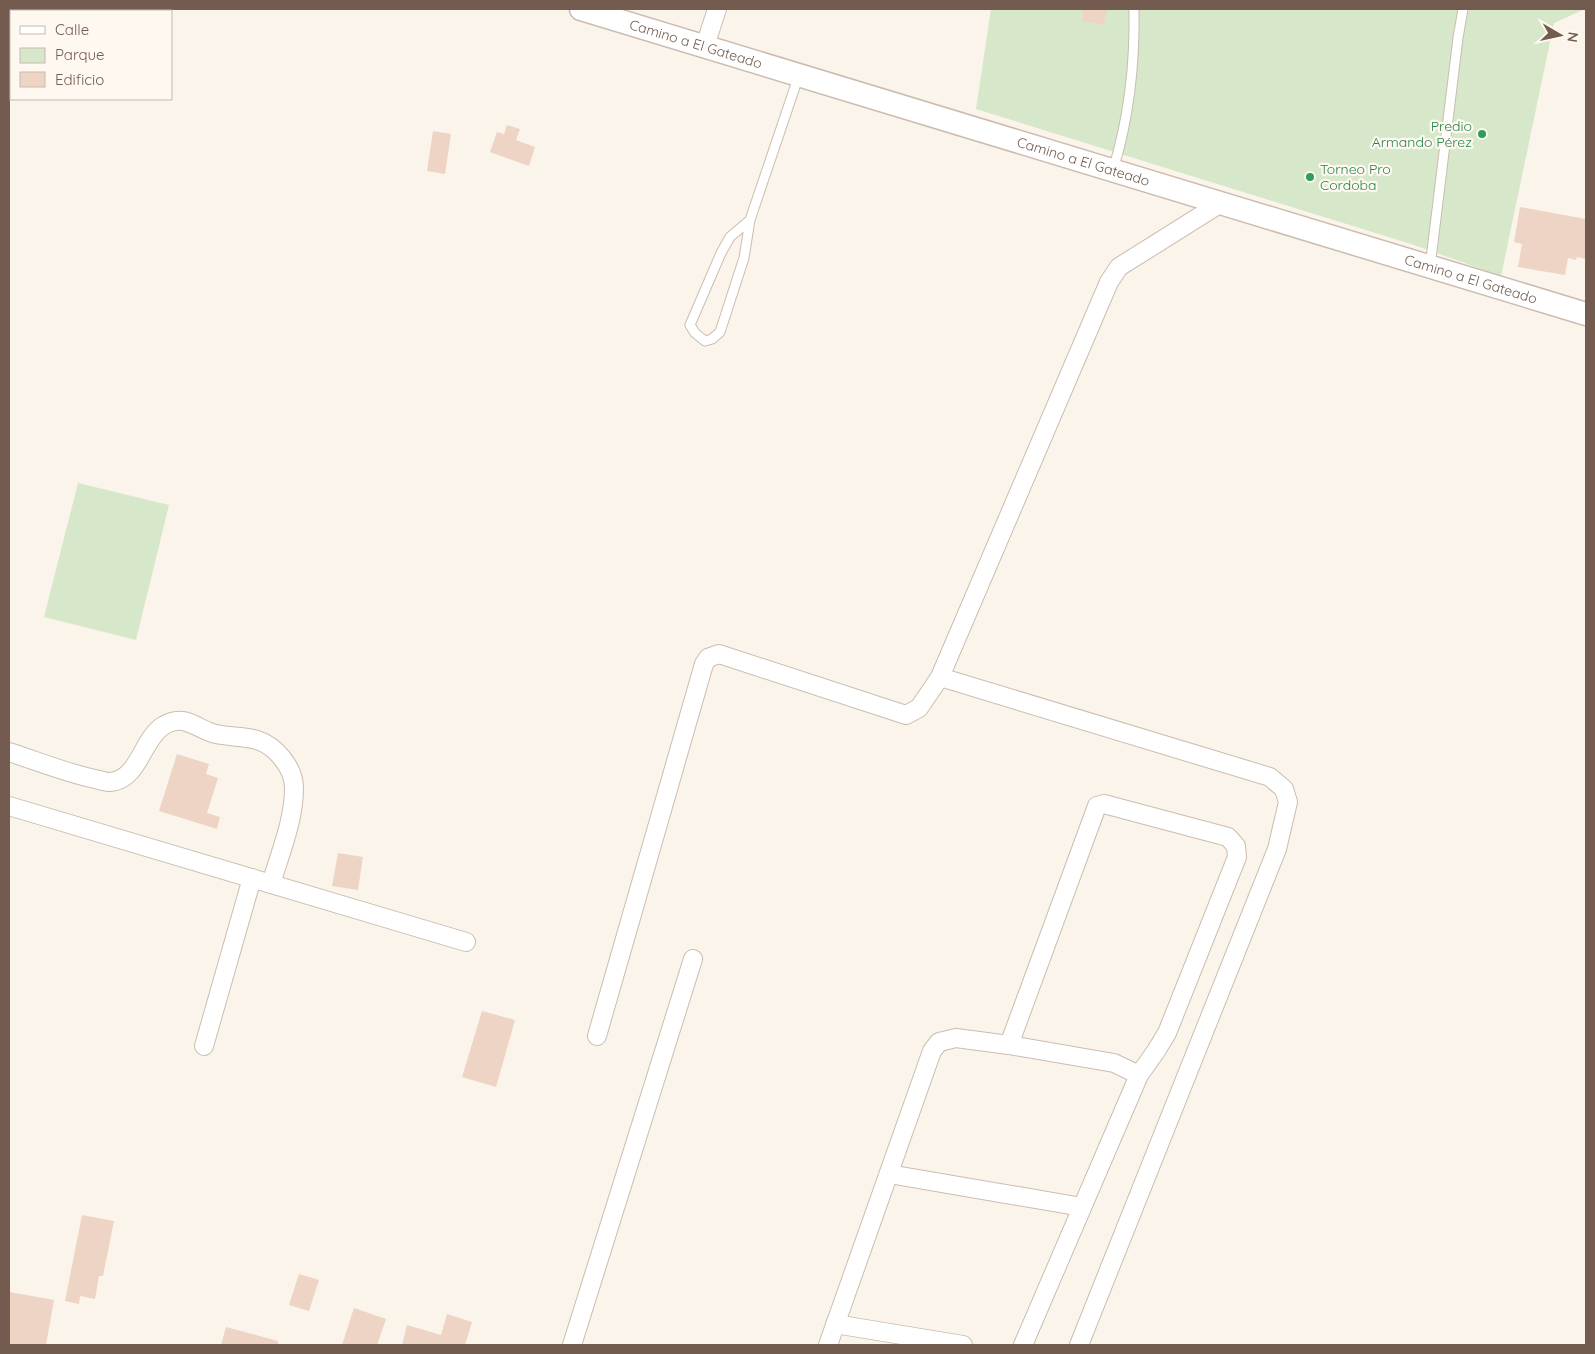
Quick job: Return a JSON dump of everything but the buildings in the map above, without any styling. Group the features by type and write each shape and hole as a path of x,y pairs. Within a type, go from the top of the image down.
{"street":[{"name":"Camino a El Gateado","path":"581,9 1586,314"},
{"path":"705,46 717,9"},
{"path":"597,1036 704,664 708,658 719,654 906,716 919,708 940,677 1109,282 1119,267 1221,203"},
{"path":"940,677 1270,777 1284,789 1288,802 1277,849 1079,1345"},
{"path":"9,752 80,776 110,782 122,779 131,771 149,741 163,726 178,721 192,723 214,734 257,740 274,749 287,764 294,787 290,820 271,884"},
{"path":"1009,1045 1097,806 1104,804 1228,837 1236,846 1237,857 1167,1033 1139,1075 1023,1345"},
{"path":"9,806 466,942"},
{"path":"204,1046 252,878"},
{"path":"572,1345 693,959"},
{"path":"828,1345 932,1051 940,1042 956,1038 1009,1045 1114,1063 1139,1075"},
{"path":"889,1174 1082,1207"},
{"path":"836,1324 963,1345"}],"lane":[{"path":"1113,170 1122,138 1131,84 1134,9"},
{"path":"1430,267 1463,9"},
{"path":"750,220 730,237 721,253 690,326 705,341 712,340 720,332 744,258 750,220 799,75"}],"green space":[{"name":"Torneo Pro Cordoba","path":"991,9 1585,9 1554,23 1501,276 1414,245 976,109"},
{"path":"78,483 169,505 136,640 44,617"}],"place":[{"name":"Predio Armando Pérez","path":"1482,134"},
{"name":"Torneo Pro Cordoba","path":"1310,177"}]}
